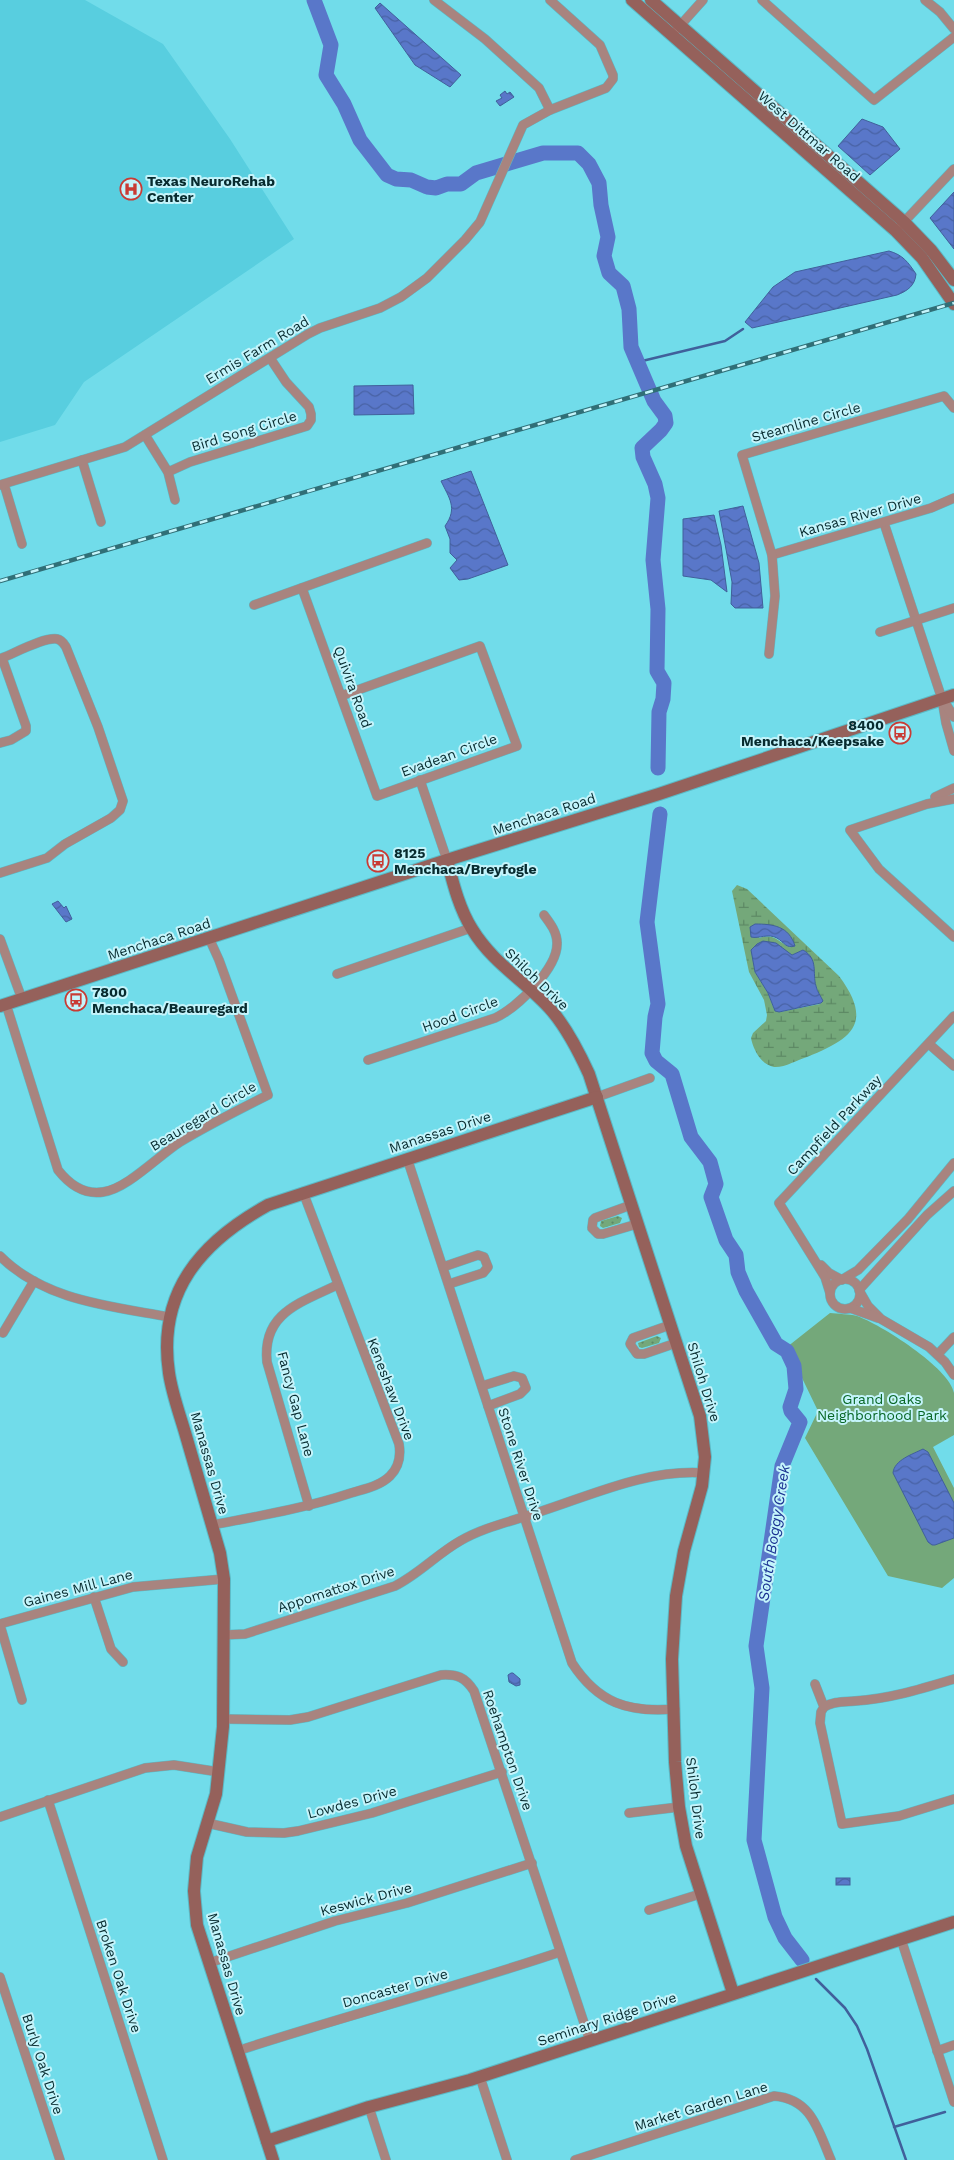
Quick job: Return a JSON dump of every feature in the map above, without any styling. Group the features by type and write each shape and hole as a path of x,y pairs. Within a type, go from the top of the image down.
{"street":[{"path":"434,0 485,39 539,88 550,110"},
{"name":"Ermis Farm Road","path":"2,484 114,451 144,435 320,328 380,308 428,278 480,222 519,132 527,122 550,110 606,88 613,80 613,75 600,45 550,0"},
{"name":"West Dittmar Road","path":"632,0 676,31 900,227 931,250 954,280"},
{"name":"West Dittmar Road","path":"651,0 676,31"},
{"path":"676,31 703,0"},
{"path":"762,0 874,100 954,37"},
{"path":"925,0 940,12 954,29"},
{"path":"900,227 954,169"},
{"name":"West Dittmar Road","path":"900,227 954,304"},
{"name":"Bird Song Circle","path":"168,472 190,462 307,426 311,420 308,407 286,382 270,358"},
{"name":"Steamline Circle","path":"769,654 775,596 772,555 742,455 944,396 954,408"},
{"path":"144,435 168,472 176,500"},
{"path":"82,460 101,522"},
{"path":"2,484 22,544"},
{"name":"Kansas River Drive","path":"772,555 931,508 954,498"},
{"path":"884,522 917,620 948,697 954,717"},
{"path":"254,605 427,543"},
{"name":"Quivira Road","path":"302,588 377,796"},
{"path":"880,632 954,608"},
{"path":"0,744 26,731 5,680 1,659 42,642 57,639 66,647 98,728 123,801 120,810 111,818 79,836 47,858 0,873"},
{"name":"Evadean Circle","path":"341,696 480,646 517,746 377,796"},
{"path":"948,697 946,723 954,751"},
{"name":"Menchaca Road","path":"3,1005 448,860 668,791 948,697"},
{"path":"420,780 448,860"},
{"path":"927,804 954,788"},
{"path":"954,799 927,804 850,830 879,869 954,937"},
{"name":"Shiloh Drive","path":"448,860 459,901 471,928 502,966 551,1011 573,1041 589,1074 703,1428 704,1473 700,1498 684,1551 676,1596 672,1659 675,1762 679,1807 686,1846 733,1994"},
{"name":"Hood Circle","path":"368,1060 495,1018 512,1008 530,990 550,965 556,950 555,933 544,915"},
{"path":"337,974 471,928"},
{"name":"Beauregard Circle","path":"3,1005 58,1170 69,1183 84,1190 102,1192 112,1190 131,1179 179,1143 210,1124 268,1095 210,938"},
{"path":"0,939 22,999"},
{"name":"Campfield Parkway","path":"830,1293 828,1283 815,1260 779,1203 954,1016"},
{"path":"928,1044 954,1066"},
{"name":"Manassas Drive","path":"273,2160 197,1925 194,1891 197,1857 216,1794 224,1719 224,1579 220,1553 169,1373 167,1338 169,1317 175,1299 187,1275 217,1239 240,1221 268,1205 650,1078"},
{"name":"Stone River Drive","path":"408,1158 572,1663 586,1682 606,1698 626,1707 645,1710 674,1709"},
{"path":"881,1319 850,1308 845,1309 836,1306 830,1293 834,1284 858,1270 908,1219 954,1164"},
{"path":"850,1308 858,1302 859,1291 927,1216 954,1191"},
{"name":"Keneshaw Drive","path":"212,1526 309,1506 382,1481 394,1471 400,1457 399,1444 336,1285 303,1192"},
{"path":"631,1205 595,1218 592,1228 598,1234 603,1234 637,1224"},
{"path":"443,1267 478,1255 484,1257 488,1264 483,1273 449,1284"},
{"path":"0,1256 16,1270 57,1292 82,1300 169,1317"},
{"name":"Campfield Parkway","path":"815,1260 829,1272 843,1280"},
{"path":"843,1280 851,1281 868,1306 881,1319 914,1336 938,1354 954,1375"},
{"path":"3,1334 34,1281"},
{"name":"Fancy Gap Lane","path":"309,1506 268,1362 268,1340 278,1320 288,1309 336,1285"},
{"path":"670,1325 633,1338 630,1344 640,1354 676,1343"},
{"path":"938,1354 954,1337"},
{"path":"482,1386 514,1376 522,1378 526,1384 526,1388 520,1394 488,1406"},
{"name":"Appomattox Drive","path":"223,1635 245,1634 395,1586 411,1578 464,1539 524,1517 647,1477 675,1472 704,1473"},
{"name":"Gaines Mill Lane","path":"0,1624 145,1585 224,1579"},
{"path":"94,1598 111,1649 123,1662"},
{"path":"0,1624 22,1700"},
{"name":"Roehampton Drive","path":"224,1719 301,1719 441,1675 461,1676 474,1690 590,2041"},
{"path":"954,1679 909,1693 866,1701 834,1703 824,1707 821,1712 820,1723 842,1824 899,1816 954,1799"},
{"path":"815,1684 824,1707"},
{"path":"0,1817 129,1773 160,1766 188,1766 219,1772"},
{"name":"Lowdes Drive","path":"207,1823 247,1832 284,1833 298,1831 372,1813 502,1772"},
{"name":"Broken Oak Drive","path":"48,1800 164,2160"},
{"path":"629,1813 679,1807"},
{"name":"Keswick Drive","path":"209,1963 335,1921 407,1904 532,1863"},
{"path":"649,1910 700,1894"},
{"name":"Seminary Ridge Drive","path":"267,2140 369,2107 480,2077 954,1922"},
{"path":"900,1939 954,2102"},
{"name":"Doncaster Drive","path":"237,2051 355,2013 432,1993 560,1952"},
{"name":"Burly Oak Drive","path":"0,1977 60,2160"},
{"path":"937,2051 954,2046"},
{"path":"480,2077 507,2160"},
{"name":"Market Garden Lane","path":"575,2160 774,2096 796,2100 805,2109 814,2120 831,2160"},
{"path":"369,2107 386,2160"}],"shaded area":[{"name":"Texas NeuroRehab Center","path":"0,0 85,0 163,44 230,139 294,239 84,382 55,425 0,442"}],"green space":[{"path":"737,885 747,889 839,976 850,992 855,1006 856,1018 853,1027 846,1036 823,1050 778,1067 769,1066 758,1056 751,1038 753,1033 766,1021 767,1015 764,1000 749,972 732,891","holes":["755,924 762,924 791,948 773,937 759,938","752,950 792,955 803,950 807,953 812,961 815,981 822,1001 820,1004 780,1012 774,1009 768,993 755,972"]},
{"path":"618,1216 622,1218 620,1223 603,1228 600,1226 601,1221"},
{"name":"Grand Oaks Neighborhood Park","path":"830,1313 857,1316 897,1337 928,1360 950,1383 954,1393 954,1435 933,1447 954,1488 954,1578 942,1588 888,1576 805,1438 818,1411 787,1347"},
{"path":"657,1336 661,1338 659,1343 642,1348 639,1347 638,1343"}],"water":[{"path":"380,3 461,75 450,87 415,65 375,8"},
{"path":"505,91 507,94 510,92 514,97 500,106 496,101 502,98 500,95"},
{"path":"862,119 883,127 900,149 870,175 838,146"},
{"path":"954,192 954,249 930,218"},
{"path":"889,251 905,260 916,274 912,285 897,295 752,328 745,322 773,287 795,272"},
{"path":"413,385 414,414 354,415 354,386"},
{"path":"471,471 508,565 468,579 459,580 450,568 457,560 450,553 450,539 445,526 449,520 452,508 441,481"},
{"path":"743,506 759,563 763,608 735,608 731,604 732,582 719,511"},
{"path":"714,515 721,545 727,592 711,580 683,576 683,519"},
{"path":"58,901 64,908 66,906 72,919 66,922 52,904"},
{"path":"755,924 774,926 784,930 789,934 795,946 787,946 774,937 751,937 750,927"},
{"path":"763,941 776,943 792,955 803,950 808,954 813,962 815,981 823,1001 821,1003 779,1012 775,1011 768,993 755,972 751,950"},
{"path":"923,1449 928,1452 954,1503 954,1538 935,1545 928,1542 893,1473 894,1468 900,1461"},
{"path":"511,1673 520,1679 520,1685 516,1686 509,1682 508,1675"},
{"path":"836,1878 850,1878 850,1885 836,1885"}],"waterway":[{"name":"South Boggy Creek","path":"314,0 331,45 326,75 344,104 360,140 387,175 396,179 411,180 427,187 436,188 447,184 461,184 476,173 543,153 578,153 589,164 599,183 601,205 608,237 604,256 609,273 623,286 629,309 631,347 654,401 665,416 666,423 642,448 643,457 655,484 658,498 653,560 658,609 657,671 664,683 663,699 659,712 658,768"},
{"path":"638,362 725,341 743,329"},
{"name":"South Boggy Creek","path":"660,814 647,922 658,1004 652,1053 656,1061 672,1074 691,1137 710,1162 716,1184 711,1197 726,1240 736,1255 738,1272 746,1291 776,1344 787,1351 794,1366 796,1389 790,1407 800,1422 782,1466 756,1646 762,1688 754,1840 775,1917 785,1938 802,1960"},
{"name":"South Boggy Creek","path":"816,1979 845,2008 857,2026 906,2160"},
{"path":"894,2127 945,2112"}],"railway":[{"path":"0,581 954,303"}],"place":[{"name":"Texas NeuroRehab Center","path":"131,189"},
{"name":"8400 Menchaca/Keepsake","path":"900,733"},
{"name":"8125 Menchaca/Breyfogle","path":"378,861"},
{"name":"7800 Menchaca/Beauregard","path":"76,1000"}]}
